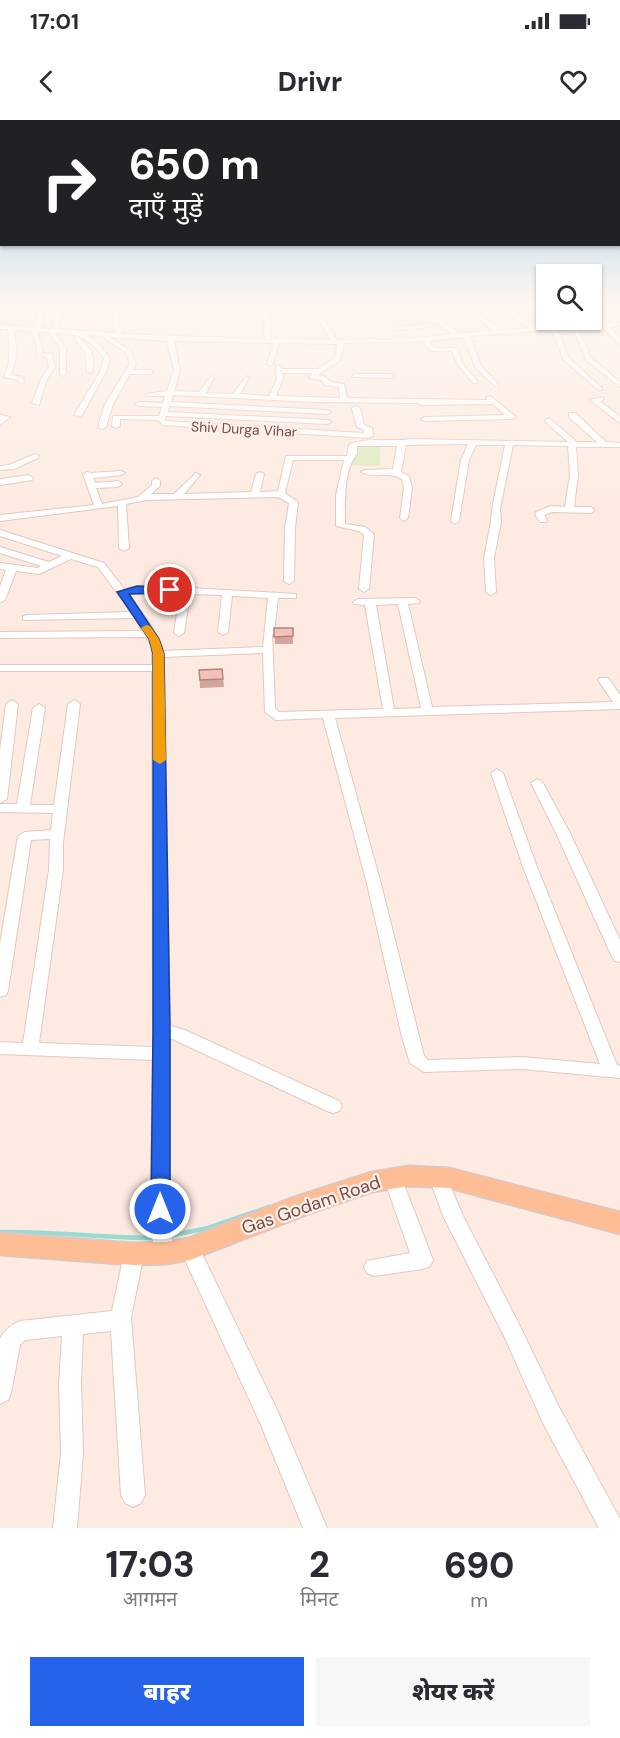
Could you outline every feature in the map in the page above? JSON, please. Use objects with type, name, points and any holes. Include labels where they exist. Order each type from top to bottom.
[{"type":"main road","name":"Gas Godam Road","points":[[0,1244],[134,1254],[303,1205],[372,1182],[409,1176],[449,1178],[620,1223]]},
{"type":"street","points":[[12,370],[7,378],[21,378],[21,382]]},
{"type":"street","points":[[36,404],[44,379],[50,370]]},
{"type":"street","points":[[63,370],[63,374]]},
{"type":"street","points":[[78,415],[104,370]]},
{"type":"street","points":[[162,416],[177,370]]},
{"type":"street","points":[[272,398],[280,378],[279,370]]},
{"type":"street","points":[[293,370],[318,371]]},
{"type":"street","points":[[464,370],[475,382]]},
{"type":"street","points":[[481,370],[496,386]]},
{"type":"street","points":[[578,370],[600,389]]},
{"type":"street","points":[[599,370],[620,385]]},
{"type":"street","points":[[318,371],[311,377],[324,378],[328,385],[342,385],[344,400]]},
{"type":"street","points":[[102,427],[109,404],[128,372],[150,372]]},
{"type":"street","points":[[357,379],[391,382],[391,375]]},
{"type":"street","points":[[202,394],[211,378]]},
{"type":"street","points":[[235,396],[246,378]]},
{"type":"street","points":[[389,391],[390,400]]},
{"type":"street","points":[[149,394],[326,400],[390,400],[449,394]]},
{"type":"street","points":[[420,397],[493,400],[512,417],[425,418],[420,397]]},
{"type":"street","points":[[326,400],[328,434]]},
{"type":"street","points":[[587,405],[599,402],[620,421]]},
{"type":"street","points":[[139,404],[327,412]]},
{"type":"street","points":[[356,408],[361,427],[368,428],[368,436]]},
{"type":"street","points":[[572,415],[603,444]]},
{"type":"street","points":[[116,426],[116,418],[120,417],[162,416],[328,422]]},
{"type":"street","name":"Shiv Durga Vihar","points":[[162,416],[163,423],[166,424],[368,436],[412,441]]},
{"type":"street","points":[[0,417],[6,417],[0,423]]},
{"type":"street","points":[[549,420],[573,443],[574,475],[569,509]]},
{"type":"street","points":[[364,589],[369,534],[362,529],[341,526],[340,495],[354,444],[412,441],[620,445]]},
{"type":"street","points":[[455,521],[465,460],[473,442]]},
{"type":"street","points":[[491,592],[489,558],[496,522],[496,509],[510,442]]},
{"type":"street","points":[[394,472],[398,468],[402,443]]},
{"type":"street","points":[[0,468],[11,467],[35,456]]},
{"type":"street","points":[[280,494],[283,491],[289,458],[349,458]]},
{"type":"street","points":[[365,472],[394,472],[406,478],[408,488],[404,518]]},
{"type":"street","points":[[99,507],[88,475],[121,474]]},
{"type":"street","points":[[255,495],[260,474]]},
{"type":"street","points":[[176,497],[196,475]]},
{"type":"street","points":[[0,482],[29,478]]},
{"type":"street","points":[[141,498],[156,486],[156,481]]},
{"type":"street","points":[[92,486],[118,484]]},
{"type":"street","points":[[0,518],[99,507],[141,498],[280,494],[294,502],[290,528],[289,581]]},
{"type":"street","points":[[122,503],[124,548]]},
{"type":"street","points":[[543,520],[539,514],[546,509],[591,510]]},
{"type":"street","points":[[0,533],[19,532],[71,555],[101,565],[126,591],[150,634],[158,661],[161,1054],[169,1244],[270,1420],[315,1528]]},
{"type":"street","points":[[0,550],[51,566]]},
{"type":"street","points":[[0,600],[4,567],[39,571],[71,555]]},
{"type":"street","points":[[126,591],[185,590],[292,596]]},
{"type":"street","points":[[179,633],[185,590]]},
{"type":"street","points":[[223,632],[227,593]]},
{"type":"street","points":[[273,595],[268,650],[271,713],[276,716],[427,710],[512,710],[620,704]]},
{"type":"street","points":[[402,601],[427,710]]},
{"type":"street","points":[[389,712],[364,602],[415,601]]},
{"type":"street","points":[[27,618],[138,615]]},
{"type":"street","points":[[0,635],[150,634]]},
{"type":"street","points":[[0,668],[158,661],[268,650]]},
{"type":"street","points":[[604,680],[620,704]]},
{"type":"street","points":[[30,1049],[56,870],[57,834],[74,704]]},
{"type":"street","points":[[0,799],[12,705]]},
{"type":"street","points":[[23,808],[39,708]]},
{"type":"street","points":[[328,715],[342,776],[357,820],[380,909],[416,1059],[424,1066],[522,1063],[616,1071],[530,867],[497,773]]},
{"type":"street","points":[[537,783],[563,833],[620,957]]},
{"type":"street","points":[[0,808],[61,809]]},
{"type":"street","points":[[0,991],[25,836],[57,834]]},
{"type":"street","points":[[162,1030],[179,1034],[333,1106]]},
{"type":"street","points":[[0,1048],[161,1054]]},
{"type":"street","points":[[438,1178],[454,1218],[511,1329],[551,1414],[612,1528]]},
{"type":"street","points":[[374,1268],[423,1260],[393,1179]]},
{"type":"street","points":[[134,1254],[121,1317],[134,1495]]},
{"type":"street","points":[[0,1393],[9,1340],[20,1330],[112,1321],[121,1317]]},
{"type":"street","points":[[65,1528],[72,1453],[69,1383],[73,1325]]},
{"type":"green space","points":[[380,444],[380,466],[351,465],[355,445]]},
{"type":"building","points":[[274,628],[293,628],[293,636],[274,637]]},
{"type":"building","points":[[222,669],[223,679],[200,680],[199,670]]},
{"type":"waterway","points":[[169,1236],[208,1228],[269,1207]]},
{"type":"waterway","points":[[0,1232],[154,1238]]},
{"type":"slow traffic","points":[[146,628],[154,639],[158,654],[160,760]]},
{"type":"route","points":[[160,1209],[162,1030],[158,654],[154,639],[122,592],[137,589],[170,590]]}]
